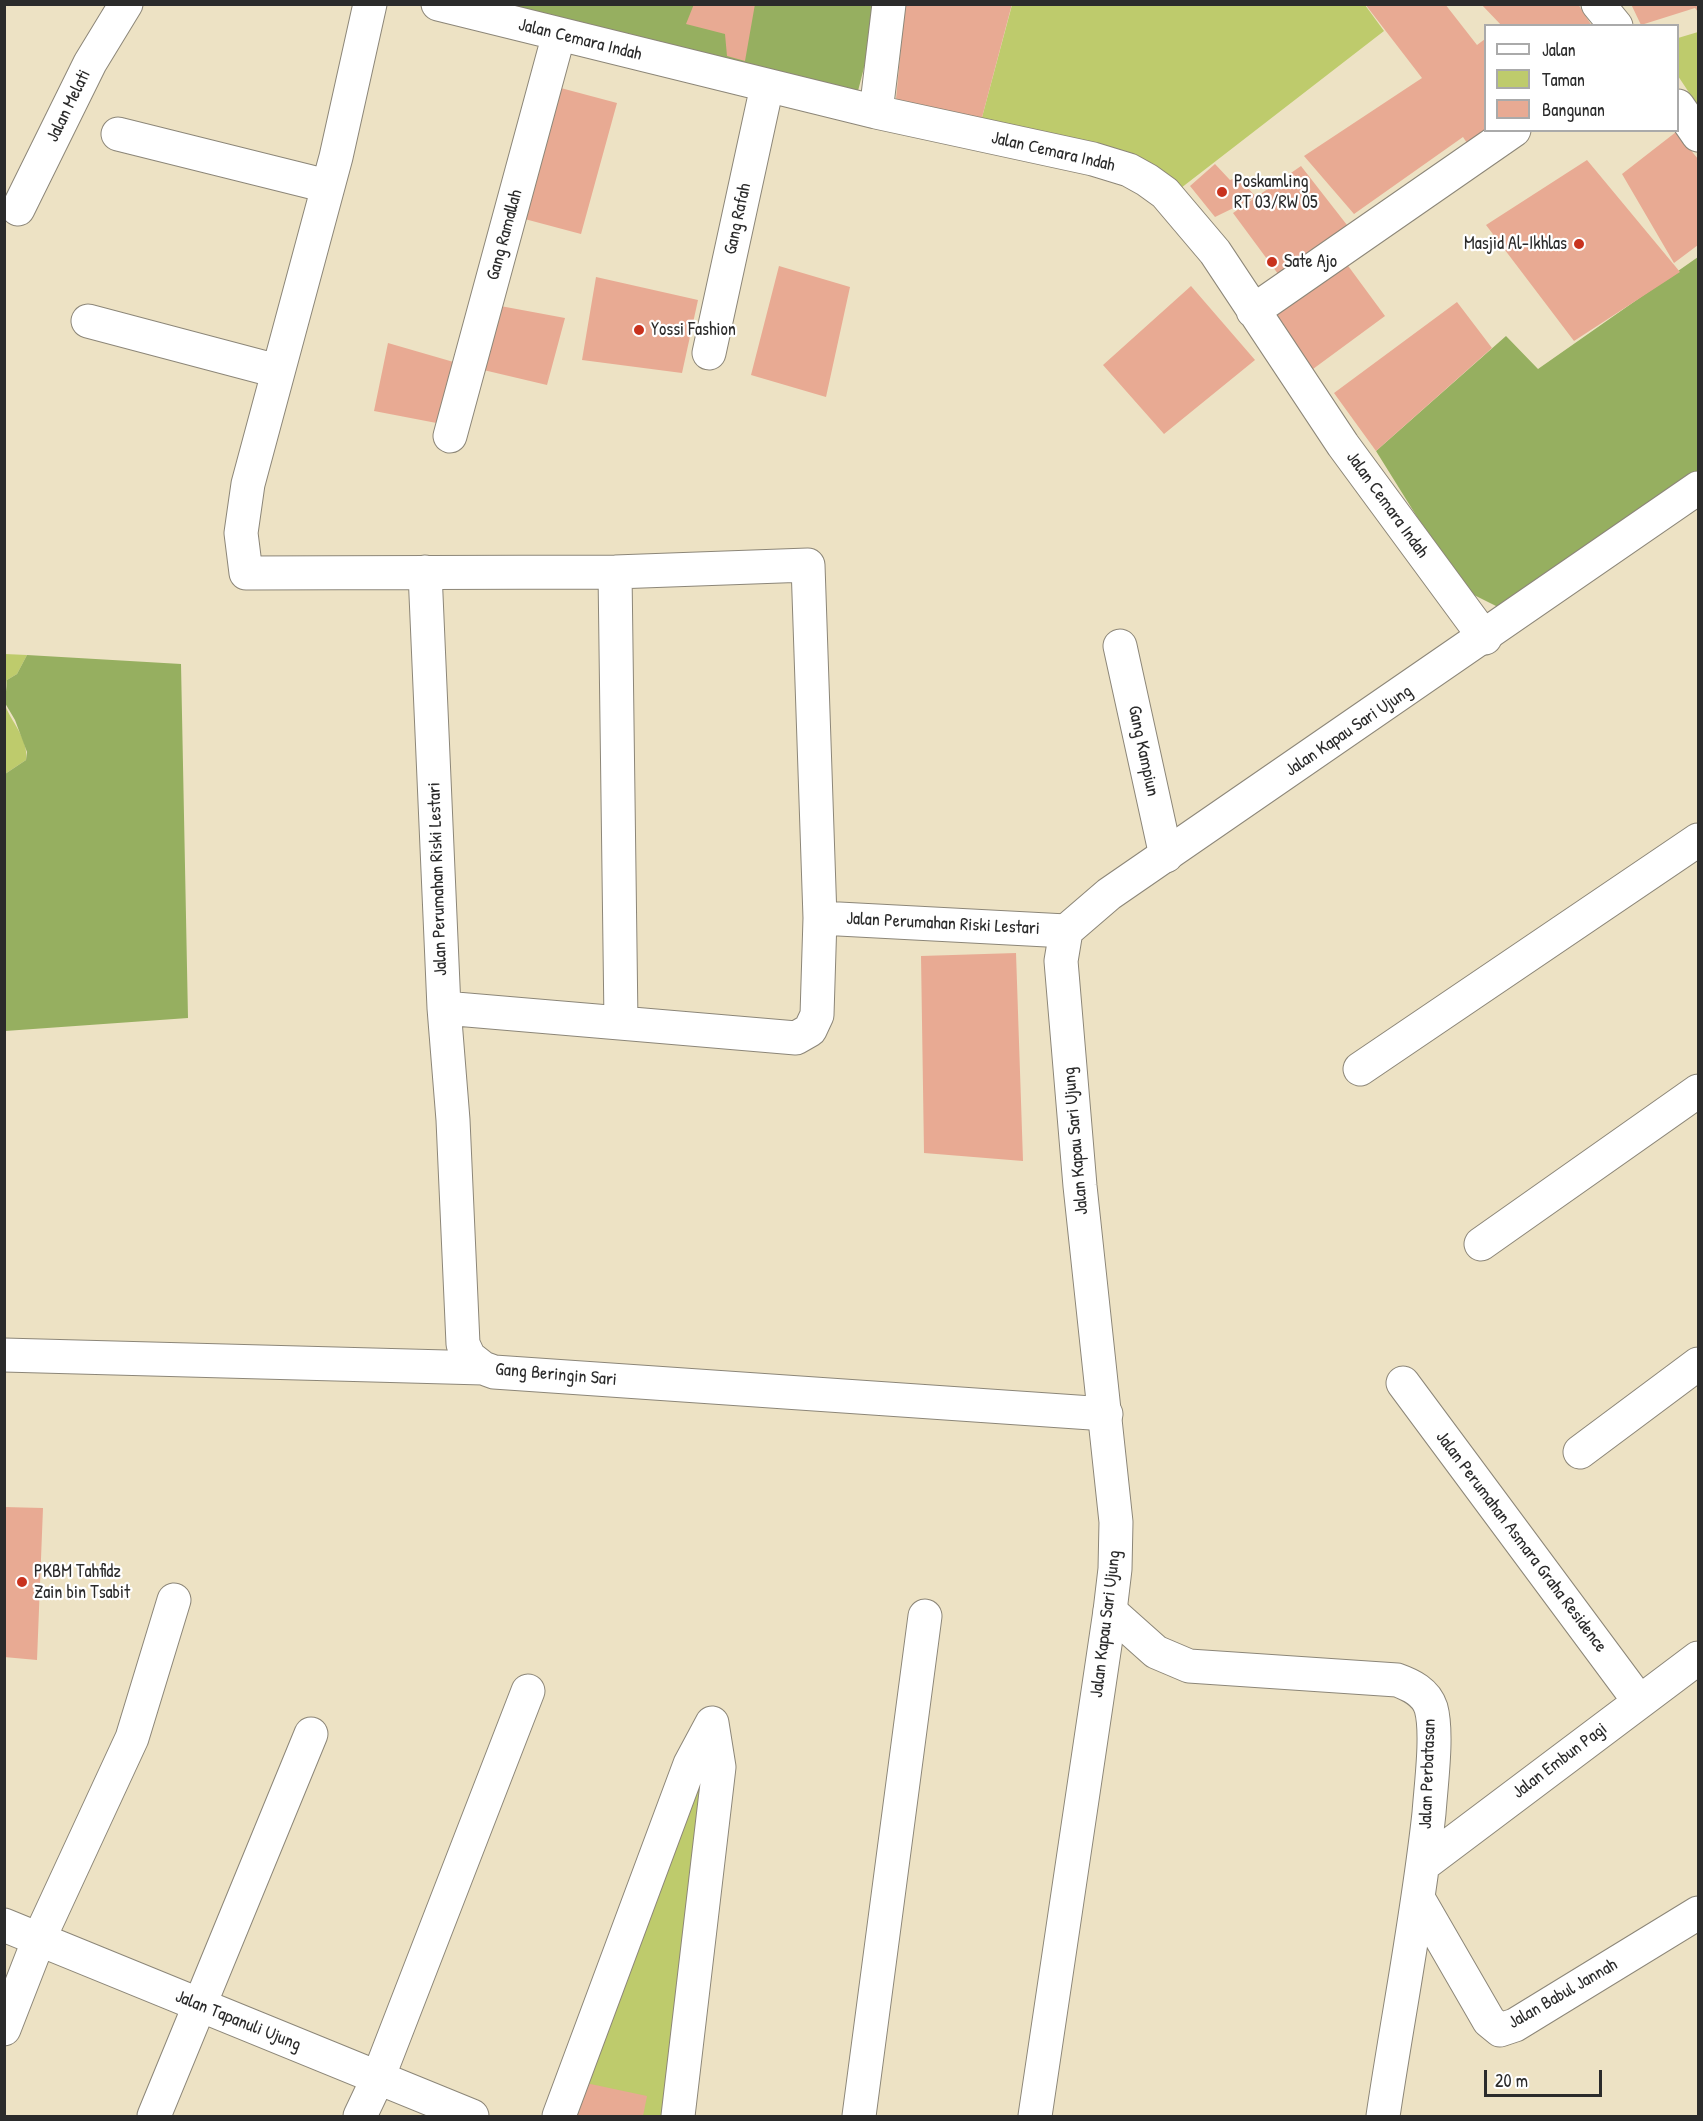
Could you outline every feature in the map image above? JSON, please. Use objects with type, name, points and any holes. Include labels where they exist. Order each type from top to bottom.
[{"type":"street","name":"Jalan Melati","points":[[18,209],[90,63],[126,4]]},
{"type":"street","points":[[88,321],[277,371],[327,186],[370,4]]},
{"type":"street","name":"Jalan Cemara Indah","points":[[438,4],[767,86],[1093,159],[1129,170],[1165,193],[1215,252],[1343,445],[1485,638]]},
{"type":"street","points":[[876,112],[889,4]]},
{"type":"street","points":[[1598,4],[1614,24]]},
{"type":"street","name":"Gang Ramallah","points":[[450,436],[559,34]]},
{"type":"street","name":"Gang Rafah","points":[[709,353],[767,86]]},
{"type":"street","points":[[1679,109],[1698,135]]},
{"type":"street","points":[[1253,311],[1511,132]]},
{"type":"street","points":[[118,135],[327,186]]},
{"type":"street","name":"Jalan Perumahan Riski Lestari","points":[[277,371],[248,484],[242,523],[246,573],[425,572],[615,572],[808,565],[820,918],[817,1015],[810,1030],[804,1035],[788,1039],[621,1022],[444,1008],[425,572]]},
{"type":"street","name":"Jalan Kapau Sari Ujung","points":[[1035,2116],[1115,1569],[1116,1522],[1080,1186],[1064,1008],[1061,961],[1066,931],[1108,894],[1485,638],[1698,489]]},
{"type":"street","points":[[615,572],[621,1022]]},
{"type":"street","name":"Gang Kampiun","points":[[1120,646],[1166,856]]},
{"type":"street","points":[[1360,1069],[1698,840]]},
{"type":"street","name":"Jalan Perumahan Riski Lestari","points":[[820,918],[1066,931]]},
{"type":"street","points":[[444,1008],[453,1120],[463,1344],[469,1358],[483,1368]]},
{"type":"street","points":[[1481,1244],[1698,1091]]},
{"type":"street","name":"Gang Beringin Sari","points":[[4,1355],[483,1368],[506,1373],[1106,1414]]},
{"type":"street","points":[[1580,1452],[1698,1364]]},
{"type":"street","name":"Jalan Perumahan Asmara Graha Residence","points":[[1403,1383],[1639,1701]]},
{"type":"street","points":[[4,2029],[39,1939],[132,1738],[174,1600]]},
{"type":"street","name":"Jalan Perbatasan","points":[[1110,1611],[1156,1652],[1189,1666],[1397,1680],[1417,1689],[1426,1698],[1432,1716],[1432,1782],[1423,1864],[1383,2116]]},
{"type":"street","points":[[859,2116],[925,1616]]},
{"type":"street","name":"Jalan Embun Pagi","points":[[1423,1864],[1698,1658]]},
{"type":"street","points":[[360,2116],[378,2078],[528,1691]]},
{"type":"street","points":[[559,2116],[690,1764],[712,1723],[719,1767],[678,2116]]},
{"type":"street","points":[[154,2116],[311,1734]]},
{"type":"street","name":"Jalan Babul Jannah","points":[[1418,1898],[1489,2021],[1500,2030],[1515,2025],[1698,1913]]},
{"type":"street","name":"Jalan Tapanuli Ujung","points":[[4,1925],[471,2116]]},
{"type":"green space","points":[[467,5],[880,5],[858,91],[774,79]]},
{"type":"green space","points":[[1012,5],[1365,5],[1384,31],[1181,188],[981,121]]},
{"type":"green space","points":[[1698,32],[1698,106],[1679,78],[1679,38]]},
{"type":"green space","points":[[1698,257],[1698,477],[1508,612],[1462,589],[1376,451],[1506,336],[1538,369]]},
{"type":"green space","points":[[5,654],[27,655],[17,674],[7,680],[5,694]]},
{"type":"green space","points":[[27,655],[181,664],[188,1018],[5,1031],[5,774],[26,760],[27,752],[15,720],[5,703],[7,680],[17,674]]},
{"type":"green space","points":[[4,703],[22,738],[26,752],[26,760],[5,774]]},
{"type":"green space","points":[[704,1779],[665,2116],[566,2116],[689,1798]]},
{"type":"building","points":[[694,4],[755,4],[745,61],[727,56],[725,34],[686,24]]},
{"type":"building","points":[[905,4],[1012,4],[981,121],[917,113],[896,99]]},
{"type":"building","points":[[1365,4],[1445,4],[1477,45],[1484,40],[1484,131],[1471,149],[1463,137],[1354,214],[1304,156],[1422,78]]},
{"type":"building","points":[[1481,4],[1578,4],[1591,24],[1500,24]]},
{"type":"building","points":[[1631,4],[1698,4],[1698,12],[1695,8],[1641,24]]},
{"type":"building","points":[[557,87],[617,103],[581,234],[521,218]]},
{"type":"building","points":[[1676,132],[1698,159],[1698,245],[1674,263],[1622,174]]},
{"type":"building","name":"Masjid Al-Ikhlas","points":[[1587,160],[1680,272],[1574,341],[1486,225]]},
{"type":"building","name":"Poskamling RT 03/RW 05","points":[[1215,164],[1230,180],[1238,177],[1256,197],[1215,217],[1190,186]]},
{"type":"building","points":[[1301,166],[1354,234],[1284,282],[1233,213]]},
{"type":"building","points":[[1346,263],[1385,316],[1313,369],[1269,315]]},
{"type":"building","points":[[779,266],[850,287],[826,397],[751,375]]},
{"type":"building","name":"Yossi Fashion","points":[[596,277],[698,300],[682,373],[582,360]]},
{"type":"building","points":[[1191,286],[1255,360],[1164,434],[1103,365]]},
{"type":"building","points":[[1457,302],[1492,348],[1376,451],[1334,393]]},
{"type":"building","points":[[495,305],[565,318],[547,385],[475,368]]},
{"type":"building","points":[[388,343],[457,363],[447,425],[374,411]]},
{"type":"building","points":[[1016,953],[1023,1161],[924,1153],[921,956]]},
{"type":"building","name":"PKBM Tahfidz Zain bin Tsabit","points":[[4,1507],[43,1508],[37,1660],[4,1657]]},
{"type":"building","points":[[581,2082],[647,2096],[643,2116],[574,2116]]},
{"type":"place","name":"Poskamling RT 03/RW 05","points":[[1222,192]]},
{"type":"place","name":"Masjid Al-Ikhlas","points":[[1579,244]]},
{"type":"place","name":"Sate Ajo","points":[[1272,262]]},
{"type":"place","name":"Yossi Fashion","points":[[639,330]]},
{"type":"place","name":"PKBM Tahfidz Zain bin Tsabit","points":[[22,1582]]}]
